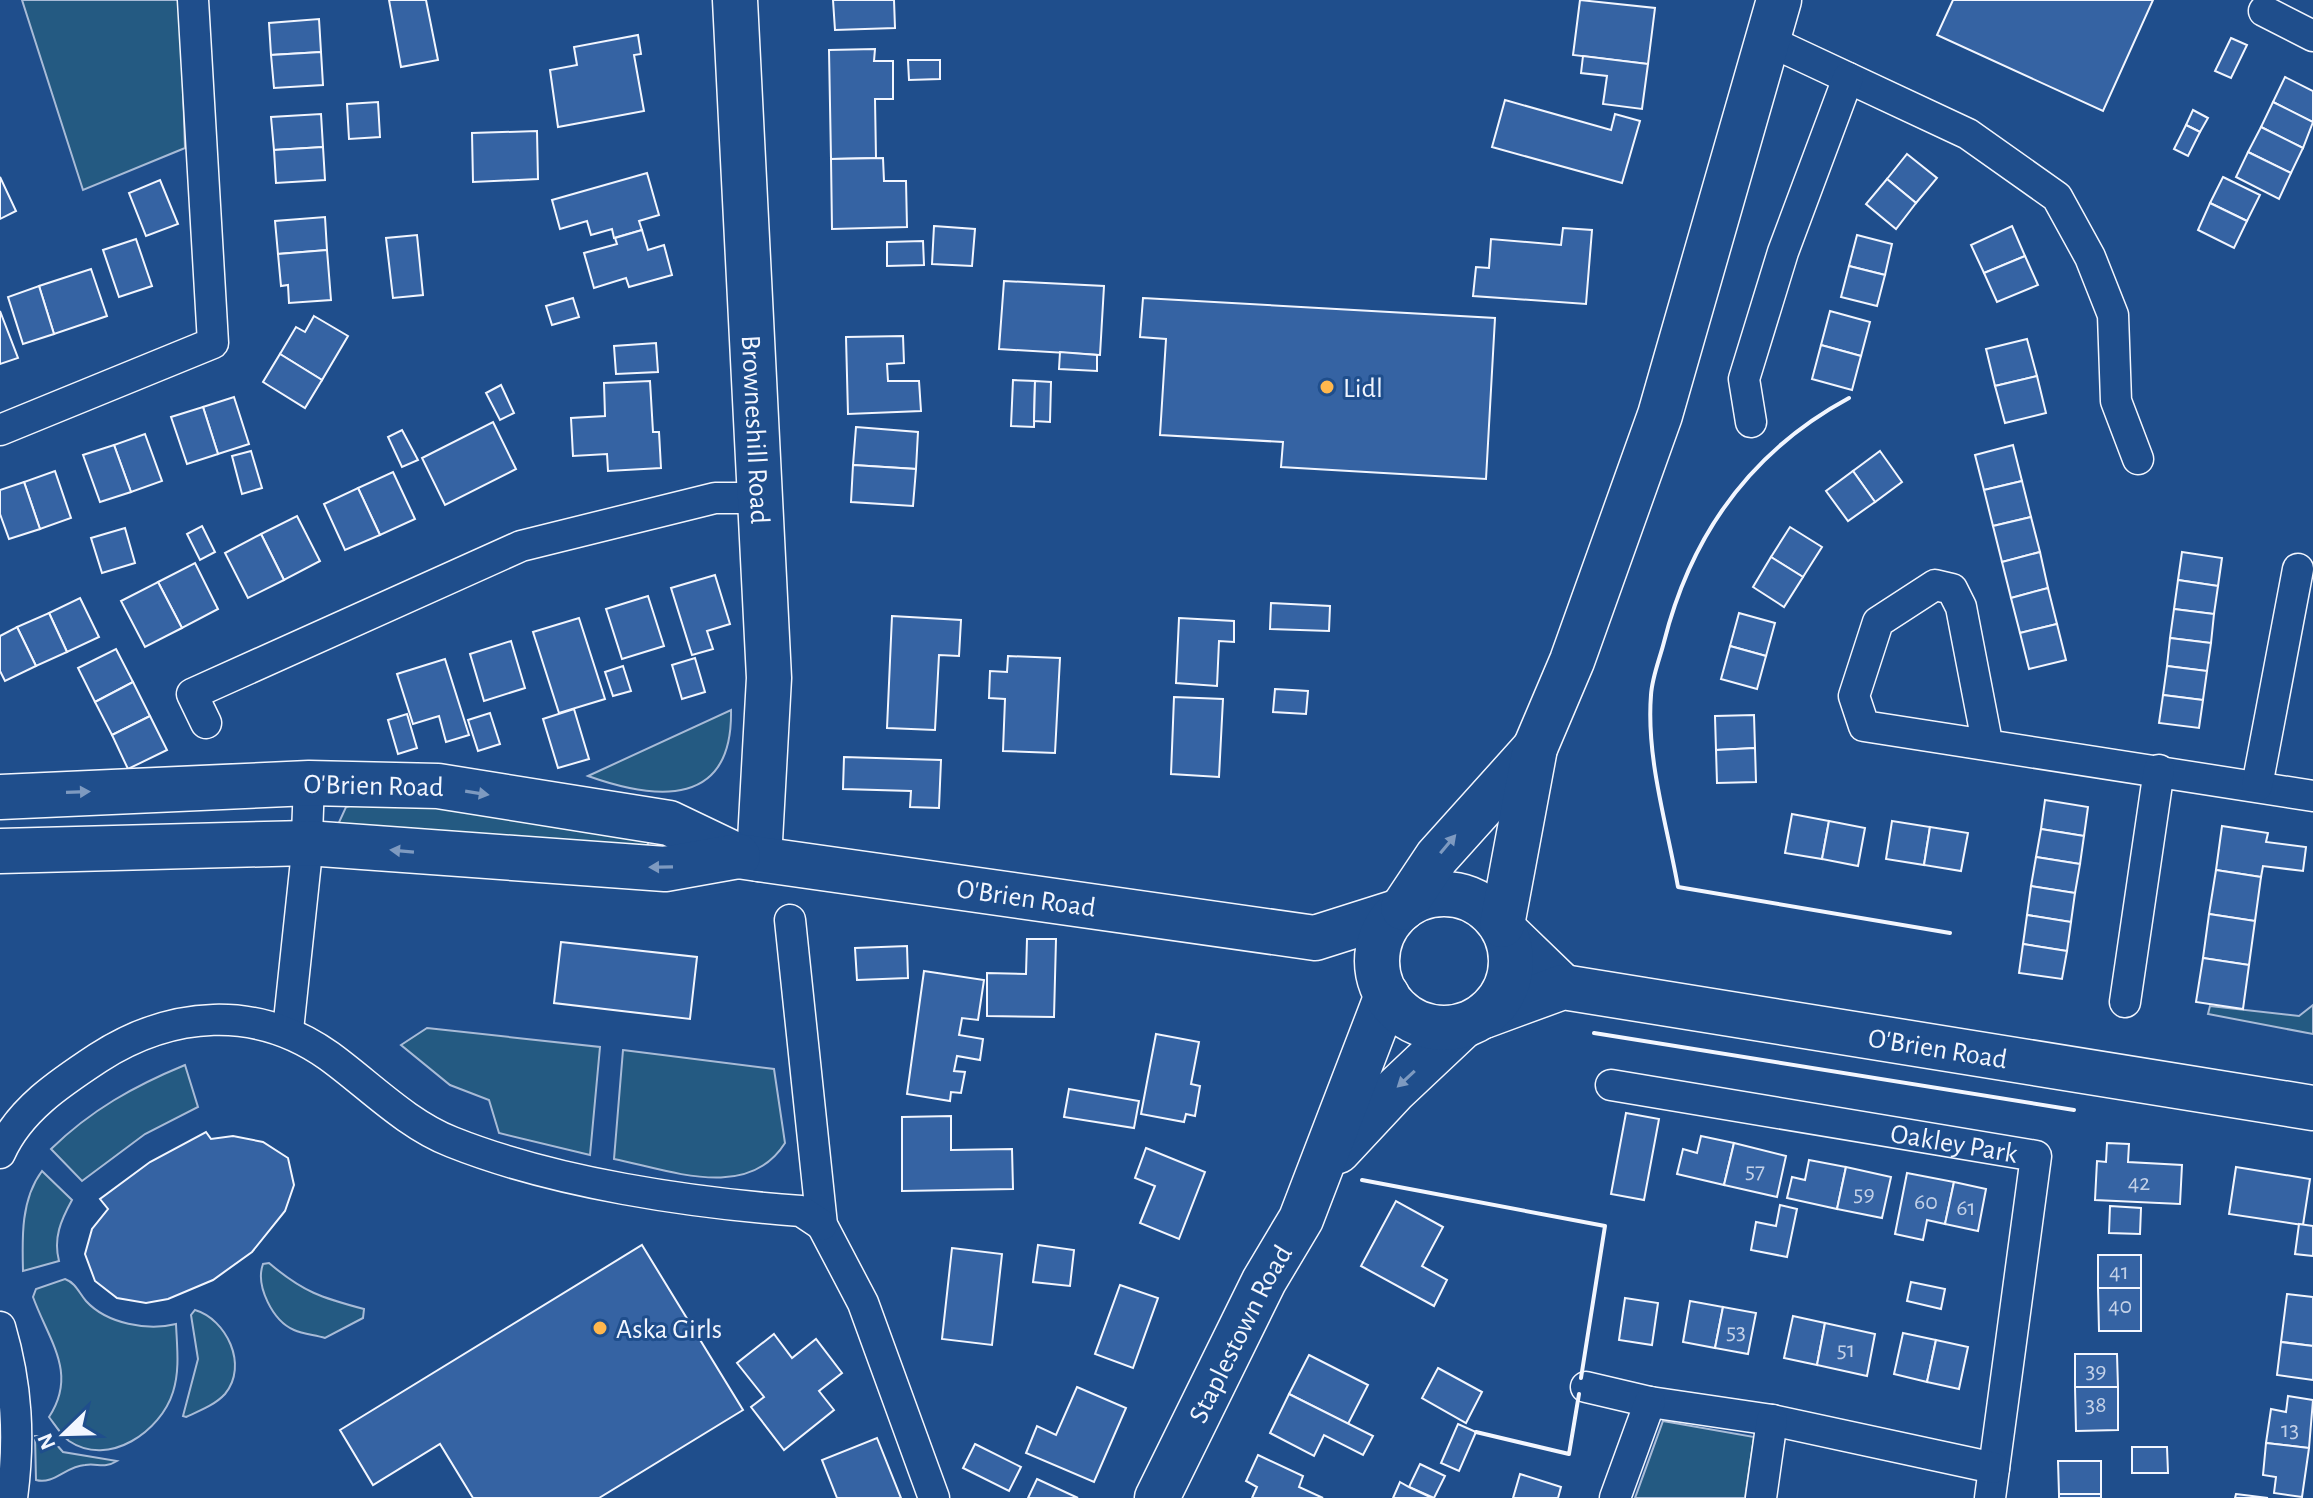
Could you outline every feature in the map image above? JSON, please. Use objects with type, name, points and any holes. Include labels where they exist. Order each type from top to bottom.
[{"type":"main road","name":"Browneshill Road","points":[[735,0],[769,678],[749,858]]},
{"type":"main road","points":[[1535,748],[1437,857],[1385,928],[1378,948],[1377,970],[1385,992],[1398,1011],[1418,1023],[1440,1029],[1474,1021],[1501,999],[1510,978],[1512,955],[1504,929],[1535,748],[1572,661],[1660,415],[1773,20]]},
{"type":"main road","name":"O'Brien Road","points":[[0,797],[309,783],[438,786],[669,823],[749,858]]},
{"type":"main road","name":"O'Brien Road","points":[[0,851],[307,843],[665,869],[749,858],[1315,938],[1400,910]]},
{"type":"main road","points":[[1400,910],[1434,894],[1454,894],[1476,901],[1563,987]]},
{"type":"main road","name":"O'Brien Road","points":[[1315,938],[1385,992]]},
{"type":"main road","name":"O'Brien Road","points":[[1474,1021],[1563,987],[2313,1108]]},
{"type":"main road","name":"Staplestown Road","points":[[1157,1498],[1264,1281],[1301,1219],[1385,992]]},
{"type":"main road","name":"Staplestown Road","points":[[1320,1171],[1394,1091],[1474,1021]]},
{"type":"street","points":[[0,430],[213,343],[193,0]]},
{"type":"street","points":[[2264,11],[2313,36]]},
{"type":"street","points":[[1773,20],[1848,78],[1968,134],[2057,197],[2090,257],[2113,315],[2116,401],[2138,459]]},
{"type":"street","points":[[1751,422],[1744,379],[1783,252],[1848,78]]},
{"type":"street","points":[[206,723],[192,694],[521,546],[715,498],[761,498]]},
{"type":"street","points":[[2257,786],[2298,569]]},
{"type":"street","points":[[1987,742],[1961,607],[1952,589],[1935,585],[1878,622],[1854,696],[1864,726],[1987,742],[2313,796]]},
{"type":"street","points":[[2125,1002],[2159,770]]},
{"type":"street","points":[[288,1030],[307,843],[309,783]]},
{"type":"street","points":[[790,920],[822,1225],[863,1303],[934,1498]]},
{"type":"street","points":[[0,1153],[22,1117],[48,1093],[119,1045],[150,1030],[201,1020],[228,1020],[288,1030],[329,1056],[376,1095],[449,1141],[511,1162],[605,1184],[801,1211],[822,1225]]},
{"type":"street","name":"Oakley Park","points":[[1611,1085],[2036,1156],[1990,1498]]},
{"type":"street","points":[[0,1327],[16,1389],[18,1455],[12,1498]]},
{"type":"street","points":[[1586,1387],[1650,1402],[1772,1420],[1994,1468]]},
{"type":"street","points":[[1615,1498],[1650,1402]]},
{"type":"street","points":[[1761,1498],[1772,1420]]},
{"type":"shaded area","points":[[22,0],[180,0],[185,148],[83,190]]},
{"type":"shaded area","points":[[731,710],[728,742],[719,765],[705,780],[686,789],[665,792],[640,790],[588,776]]},
{"type":"shaded area","points":[[377,799],[650,829],[646,857],[335,831],[346,807]]},
{"type":"shaded area","points":[[2313,1005],[2313,1034],[2208,1014],[2210,1006],[2299,1016]]},
{"type":"shaded area","points":[[427,1028],[600,1047],[590,1155],[499,1133],[489,1100],[450,1085],[401,1045]]},
{"type":"shaded area","points":[[623,1050],[774,1069],[785,1143],[769,1161],[750,1172],[729,1177],[683,1174],[614,1159]]},
{"type":"shaded area","points":[[185,1065],[198,1107],[145,1134],[82,1181],[51,1149],[114,1100]]},
{"type":"shaded area","points":[[42,1171],[72,1200],[59,1229],[59,1261],[23,1271],[26,1206]]},
{"type":"shaded area","points":[[269,1263],[314,1293],[364,1309],[363,1318],[325,1338],[294,1330],[279,1319],[264,1292],[261,1273],[263,1264]]},
{"type":"shaded area","points":[[65,1279],[95,1309],[116,1320],[153,1327],[176,1324],[177,1375],[167,1406],[145,1432],[116,1448],[84,1448],[66,1439],[49,1417],[61,1386],[61,1371],[53,1343],[33,1297],[36,1289]]},
{"type":"shaded area","points":[[195,1310],[206,1315],[224,1333],[231,1344],[235,1370],[232,1382],[221,1398],[186,1417],[183,1416],[198,1359],[191,1315]]},
{"type":"shaded area","points":[[1663,1421],[1754,1437],[1745,1498],[1635,1498]]},
{"type":"shaded area","points":[[35,1436],[49,1436],[63,1452],[117,1461],[105,1465],[78,1466],[49,1480],[36,1480]]},
{"type":"building","points":[[389,0],[426,0],[438,60],[401,67]]},
{"type":"building","points":[[833,0],[894,0],[895,28],[835,30]]},
{"type":"building","points":[[1580,0],[1655,8],[1648,64],[1573,55]]},
{"type":"building","points":[[1953,0],[2153,0],[2103,111],[1937,35]]},
{"type":"building","points":[[319,19],[321,52],[271,55],[269,23]]},
{"type":"building","points":[[638,35],[641,54],[634,55],[644,111],[558,127],[550,70],[577,65],[574,47]]},
{"type":"building","points":[[2231,38],[2247,45],[2231,78],[2215,71]]},
{"type":"building","points":[[875,49],[874,61],[893,61],[893,99],[875,99],[876,158],[831,159],[829,50]]},
{"type":"building","points":[[321,52],[323,85],[274,88],[271,55]]},
{"type":"building","points":[[1583,56],[1648,64],[1642,109],[1603,104],[1607,76],[1581,73]]},
{"type":"building","points":[[908,60],[940,60],[940,79],[909,80]]},
{"type":"building","points":[[2285,77],[2313,91],[2313,122],[2273,102]]},
{"type":"building","points":[[1505,100],[1611,130],[1615,114],[1640,121],[1622,183],[1492,147]]},
{"type":"building","points":[[378,102],[380,137],[349,139],[347,104]]},
{"type":"building","points":[[2273,102],[2313,122],[2303,148],[2261,127]]},
{"type":"building","points":[[2193,110],[2208,118],[2200,132],[2186,125]]},
{"type":"building","points":[[321,114],[323,147],[274,150],[271,117]]},
{"type":"building","points":[[2186,125],[2200,132],[2188,156],[2174,149]]},
{"type":"building","points":[[2261,127],[2303,148],[2291,173],[2248,152]]},
{"type":"building","points":[[537,131],[538,179],[473,182],[472,133]]},
{"type":"building","points":[[323,147],[325,180],[276,183],[274,150]]},
{"type":"building","points":[[2248,152],[2291,173],[2279,199],[2236,177]]},
{"type":"building","points":[[1907,154],[1937,178],[1916,203],[1887,179]]},
{"type":"building","points":[[883,158],[884,181],[906,181],[907,227],[832,229],[831,159]]},
{"type":"building","points":[[647,173],[659,215],[639,221],[642,230],[614,238],[612,229],[591,235],[587,221],[560,229],[552,200]]},
{"type":"building","points":[[0,177],[16,211],[0,219]]},
{"type":"building","points":[[2223,177],[2260,195],[2247,221],[2210,203]]},
{"type":"building","points":[[1887,179],[1916,203],[1896,229],[1866,204]]},
{"type":"building","points":[[160,180],[178,224],[146,236],[129,193]]},
{"type":"building","points":[[2210,203],[2247,221],[2234,248],[2198,230]]},
{"type":"building","points":[[325,217],[327,250],[278,254],[275,221]]},
{"type":"building","points":[[934,226],[975,229],[972,266],[932,264]]},
{"type":"building","points":[[2012,226],[2025,256],[1984,273],[1971,245]]},
{"type":"building","points":[[1563,228],[1592,230],[1586,304],[1473,296],[1476,267],[1489,268],[1491,239],[1561,245]]},
{"type":"building","points":[[642,230],[648,250],[664,245],[672,275],[629,287],[626,278],[594,288],[584,253],[617,244],[615,238]]},
{"type":"building","points":[[417,235],[423,295],[393,298],[386,238]]},
{"type":"building","points":[[1857,235],[1892,244],[1885,275],[1849,266]]},
{"type":"building","points":[[136,239],[152,286],[119,297],[103,250]]},
{"type":"building","points":[[923,241],[924,265],[887,266],[887,242]]},
{"type":"building","points":[[327,250],[331,300],[289,303],[288,285],[281,286],[278,254]]},
{"type":"building","points":[[2025,256],[2038,285],[1997,302],[1984,273]]},
{"type":"building","points":[[1849,266],[1885,275],[1877,306],[1841,297]]},
{"type":"building","points":[[91,269],[107,316],[54,334],[39,286]]},
{"type":"building","points":[[1004,281],[1104,286],[1100,355],[999,349]]},
{"type":"building","points":[[39,286],[54,334],[23,344],[8,297]]},
{"type":"building","points":[[573,298],[579,317],[552,325],[546,306]]},
{"type":"building","name":"Lidl","points":[[1143,298],[1495,318],[1486,479],[1281,467],[1283,442],[1160,435],[1166,339],[1140,337]]},
{"type":"building","points":[[0,311],[18,358],[0,364]]},
{"type":"building","points":[[1830,311],[1870,322],[1861,356],[1821,345]]},
{"type":"building","points":[[314,316],[348,336],[322,380],[280,354],[296,327],[305,332]]},
{"type":"building","points":[[903,336],[904,363],[887,364],[888,381],[919,381],[921,411],[848,414],[846,337]]},
{"type":"building","points":[[2027,339],[2037,376],[1995,386],[1986,349]]},
{"type":"building","points":[[656,343],[658,372],[616,374],[614,346]]},
{"type":"building","points":[[1821,345],[1861,356],[1852,390],[1812,379]]},
{"type":"building","points":[[1060,352],[1097,355],[1097,371],[1059,369]]},
{"type":"building","points":[[280,354],[322,380],[305,408],[263,382]]},
{"type":"building","points":[[2037,376],[2046,413],[2005,423],[1995,386]]},
{"type":"building","points":[[1013,380],[1035,381],[1034,427],[1011,426]]},
{"type":"building","points":[[650,381],[653,432],[659,432],[661,468],[608,471],[607,454],[573,456],[571,418],[605,416],[604,383]]},
{"type":"building","points":[[1035,381],[1051,382],[1050,422],[1034,421]]},
{"type":"building","points":[[501,385],[514,413],[500,420],[486,393]]},
{"type":"building","points":[[234,397],[249,444],[218,454],[203,407]]},
{"type":"building","points":[[203,407],[218,454],[187,464],[171,417]]},
{"type":"building","points":[[493,422],[516,469],[445,505],[422,458]]},
{"type":"building","points":[[856,427],[918,432],[916,469],[853,465]]},
{"type":"building","points":[[402,430],[418,460],[402,467],[388,437]]},
{"type":"building","points":[[145,434],[162,481],[131,492],[114,445]]},
{"type":"building","points":[[114,445],[131,492],[100,502],[83,455]]},
{"type":"building","points":[[2013,445],[2022,481],[1984,490],[1975,455]]},
{"type":"building","points":[[251,451],[262,488],[242,494],[232,456]]},
{"type":"building","points":[[1880,451],[1902,482],[1875,502],[1853,471]]},
{"type":"building","points":[[853,465],[916,469],[913,506],[851,502]]},
{"type":"building","points":[[55,471],[71,518],[40,529],[24,482]]},
{"type":"building","points":[[1853,471],[1875,502],[1848,521],[1826,491]]},
{"type":"building","points":[[393,472],[415,519],[380,535],[358,488]]},
{"type":"building","points":[[2022,481],[2031,517],[1993,526],[1984,490]]},
{"type":"building","points":[[24,482],[40,529],[9,539],[0,514],[0,490]]},
{"type":"building","points":[[358,488],[380,535],[345,550],[324,504]]},
{"type":"building","points":[[297,516],[320,561],[284,580],[261,534]]},
{"type":"building","points":[[2031,517],[2040,552],[2002,562],[1993,526]]},
{"type":"building","points":[[202,526],[215,552],[200,560],[187,534]]},
{"type":"building","points":[[1790,527],[1822,547],[1803,577],[1771,557]]},
{"type":"building","points":[[125,528],[135,563],[102,573],[91,538]]},
{"type":"building","points":[[261,534],[284,580],[248,598],[225,553]]},
{"type":"building","points":[[2040,552],[2048,588],[2011,598],[2002,562]]},
{"type":"building","points":[[2182,552],[2222,558],[2218,586],[2178,580]]},
{"type":"building","points":[[1771,557],[1803,577],[1784,607],[1753,587]]},
{"type":"building","points":[[195,563],[218,609],[182,628],[158,582]]},
{"type":"building","points":[[715,575],[730,624],[707,631],[713,649],[692,655],[671,588]]},
{"type":"building","points":[[2178,580],[2218,586],[2214,614],[2174,609]]},
{"type":"building","points":[[158,582],[182,628],[145,647],[121,601]]},
{"type":"building","points":[[2048,588],[2057,624],[2020,633],[2011,598]]},
{"type":"building","points":[[648,596],[664,646],[622,659],[606,609]]},
{"type":"building","points":[[80,598],[99,637],[67,652],[49,613]]},
{"type":"building","points":[[1271,603],[1330,606],[1329,631],[1270,629]]},
{"type":"building","points":[[2174,609],[2214,614],[2211,643],[2170,638]]},
{"type":"building","points":[[49,613],[67,652],[36,666],[17,627]]},
{"type":"building","points":[[1739,613],[1775,623],[1766,656],[1730,646]]},
{"type":"building","points":[[892,616],[961,620],[959,656],[939,655],[935,730],[887,728]]},
{"type":"building","points":[[579,618],[605,699],[559,713],[533,632]]},
{"type":"building","points":[[1179,618],[1234,621],[1234,642],[1219,641],[1217,686],[1176,683]]},
{"type":"building","points":[[2057,624],[2066,660],[2029,669],[2020,633]]},
{"type":"building","points":[[17,627],[36,666],[5,681],[0,671],[0,636]]},
{"type":"building","points":[[2170,638],[2211,643],[2207,671],[2167,666]]},
{"type":"building","points":[[511,641],[525,688],[484,701],[470,654]]},
{"type":"building","points":[[1730,646],[1766,656],[1757,689],[1721,679]]},
{"type":"building","points":[[116,649],[133,682],[95,702],[78,668]]},
{"type":"building","points":[[1008,656],[1060,658],[1055,753],[1003,751],[1005,699],[989,698],[990,671],[1007,672]]},
{"type":"building","points":[[695,658],[705,692],[682,699],[672,665]]},
{"type":"building","points":[[445,659],[469,735],[446,742],[439,716],[413,724],[397,674]]},
{"type":"building","points":[[623,666],[631,691],[613,696],[605,672]]},
{"type":"building","points":[[2167,666],[2207,671],[2203,700],[2163,695]]},
{"type":"building","points":[[133,682],[150,716],[112,735],[95,702]]},
{"type":"building","points":[[1275,689],[1308,691],[1306,714],[1273,712]]},
{"type":"building","points":[[2163,695],[2203,700],[2199,728],[2159,723]]},
{"type":"building","points":[[1174,697],[1223,699],[1219,777],[1171,774]]},
{"type":"building","points":[[574,709],[589,759],[558,768],[543,719]]},
{"type":"building","points":[[490,713],[500,744],[478,751],[468,720]]},
{"type":"building","points":[[407,714],[417,748],[398,754],[388,720]]},
{"type":"building","points":[[1754,715],[1755,748],[1716,750],[1715,716]]},
{"type":"building","points":[[150,716],[167,750],[128,769],[112,735]]},
{"type":"building","points":[[1755,748],[1756,782],[1717,783],[1716,750]]},
{"type":"building","points":[[844,757],[941,760],[939,808],[910,807],[911,791],[843,789]]},
{"type":"building","points":[[2045,800],[2088,807],[2084,836],[2041,829]]},
{"type":"building","points":[[1792,814],[1829,821],[1822,859],[1785,853]]},
{"type":"building","points":[[1829,821],[1865,828],[1858,866],[1822,859]]},
{"type":"building","points":[[1892,821],[1930,827],[1924,865],[1886,859]]},
{"type":"building","points":[[2222,826],[2268,833],[2266,842],[2306,847],[2303,871],[2263,866],[2261,877],[2216,870]]},
{"type":"building","points":[[1930,827],[1968,833],[1961,871],[1924,865]]},
{"type":"building","points":[[2041,829],[2084,836],[2080,864],[2036,857]]},
{"type":"building","points":[[2036,857],[2080,864],[2075,893],[2031,886]]},
{"type":"building","points":[[2216,870],[2261,877],[2255,921],[2209,914]]},
{"type":"building","points":[[2031,886],[2075,893],[2071,922],[2027,915]]},
{"type":"building","points":[[2209,914],[2255,921],[2249,965],[2203,958]]},
{"type":"building","points":[[2027,915],[2071,922],[2067,951],[2023,944]]},
{"type":"building","points":[[1027,939],[1056,939],[1054,1017],[987,1016],[987,973],[1026,974]]},
{"type":"building","points":[[561,942],[697,957],[690,1019],[554,1003]]},
{"type":"building","points":[[2023,944],[2067,951],[2062,979],[2019,973]]},
{"type":"building","points":[[907,946],[908,978],[857,980],[855,948]]},
{"type":"building","points":[[2203,958],[2249,965],[2243,1009],[2196,1002]]},
{"type":"building","points":[[924,971],[984,980],[978,1020],[962,1018],[959,1035],[983,1039],[980,1060],[957,1056],[954,1071],[965,1072],[961,1093],[951,1092],[950,1101],[907,1094]]},
{"type":"building","points":[[1156,1034],[1199,1042],[1191,1084],[1200,1086],[1195,1116],[1186,1114],[1184,1122],[1141,1114]]},
{"type":"building","points":[[1069,1089],[1139,1101],[1134,1128],[1064,1117]]},
{"type":"building","points":[[1626,1113],[1659,1119],[1644,1200],[1611,1194]]},
{"type":"building","points":[[951,1116],[951,1150],[1012,1149],[1013,1189],[902,1191],[902,1117]]},
{"type":"building","points":[[206,1132],[211,1139],[233,1136],[263,1142],[288,1158],[294,1185],[285,1211],[252,1252],[213,1280],[168,1299],[146,1303],[117,1298],[95,1281],[85,1254],[92,1229],[108,1209],[100,1199],[150,1162]]},
{"type":"building","points":[[1701,1136],[1734,1143],[1724,1185],[1677,1174],[1683,1149],[1697,1153]]},
{"type":"building","points":[[1734,1143],[1786,1156],[1777,1197],[1724,1185]]},
{"type":"building","points":[[2107,1143],[2129,1144],[2128,1162],[2182,1165],[2180,1204],[2095,1200],[2097,1161],[2106,1162]]},
{"type":"building","points":[[1146,1148],[1205,1172],[1179,1239],[1140,1223],[1155,1186],[1135,1178]]},
{"type":"building","points":[[1809,1160],[1846,1167],[1837,1209],[1787,1198],[1792,1177],[1805,1180]]},
{"type":"building","points":[[1846,1167],[1891,1177],[1882,1218],[1837,1209]]},
{"type":"building","points":[[2236,1167],[2310,1179],[2303,1225],[2229,1214]]},
{"type":"building","points":[[1907,1173],[1954,1182],[1945,1224],[1927,1220],[1923,1240],[1895,1234]]},
{"type":"building","points":[[1954,1182],[1986,1189],[1978,1231],[1945,1224]]},
{"type":"building","points":[[1396,1201],[1443,1227],[1422,1266],[1447,1280],[1434,1306],[1361,1266]]},
{"type":"building","points":[[1780,1205],[1797,1209],[1787,1257],[1751,1250],[1756,1222],[1776,1226]]},
{"type":"building","points":[[2110,1206],[2141,1208],[2140,1234],[2109,1233]]},
{"type":"building","points":[[2299,1224],[2313,1226],[2313,1256],[2295,1254]]},
{"type":"building","name":"Aska Girls","points":[[642,1245],[743,1410],[599,1498],[473,1498],[440,1444],[373,1485],[340,1430]]},
{"type":"building","points":[[1038,1245],[1074,1250],[1070,1286],[1033,1282]]},
{"type":"building","points":[[952,1248],[1002,1254],[992,1345],[942,1339]]},
{"type":"building","points":[[2098,1255],[2141,1255],[2141,1288],[2098,1288]]},
{"type":"building","points":[[1911,1282],[1945,1289],[1941,1309],[1907,1301]]},
{"type":"building","points":[[1120,1285],[1158,1298],[1133,1368],[1095,1354]]},
{"type":"building","points":[[2098,1288],[2141,1288],[2141,1331],[2099,1331]]},
{"type":"building","points":[[2287,1294],[2313,1297],[2313,1346],[2281,1342]]},
{"type":"building","points":[[1625,1298],[1658,1303],[1652,1345],[1619,1340]]},
{"type":"building","points":[[1690,1301],[1723,1307],[1715,1348],[1683,1342]]},
{"type":"building","points":[[1723,1307],[1756,1313],[1748,1354],[1715,1348]]},
{"type":"building","points":[[1793,1316],[1825,1323],[1817,1365],[1784,1358]]},
{"type":"building","points":[[1825,1323],[1875,1334],[1867,1376],[1817,1365]]},
{"type":"building","points":[[1903,1333],[1936,1340],[1927,1382],[1894,1374]]},
{"type":"building","points":[[774,1334],[792,1358],[816,1339],[842,1373],[819,1391],[834,1410],[784,1450],[751,1407],[764,1397],[737,1363]]},
{"type":"building","points":[[1936,1340],[1968,1347],[1959,1389],[1927,1382]]},
{"type":"building","points":[[2281,1342],[2313,1346],[2313,1380],[2277,1375]]},
{"type":"building","points":[[2075,1354],[2117,1354],[2118,1387],[2075,1387]]},
{"type":"building","points":[[1309,1355],[1368,1385],[1348,1424],[1289,1394]]},
{"type":"building","points":[[1438,1368],[1482,1392],[1466,1423],[1422,1398]]},
{"type":"building","points":[[1077,1387],[1126,1408],[1094,1482],[1026,1453],[1037,1426],[1056,1435]]},
{"type":"building","points":[[2075,1387],[2118,1387],[2118,1430],[2076,1431]]},
{"type":"building","points":[[1289,1394],[1373,1436],[1363,1455],[1324,1435],[1314,1456],[1270,1433]]},
{"type":"building","points":[[2288,1396],[2313,1400],[2309,1448],[2266,1443],[2271,1409],[2286,1412]]},
{"type":"building","points":[[1458,1424],[1476,1432],[1459,1471],[1441,1463]]},
{"type":"building","points":[[877,1438],[901,1498],[837,1498],[822,1460]]},
{"type":"building","points":[[2266,1443],[2309,1448],[2302,1497],[2274,1493],[2276,1477],[2263,1475]]},
{"type":"building","points":[[975,1444],[1021,1467],[1009,1491],[963,1468]]},
{"type":"building","points":[[2132,1447],[2167,1447],[2168,1473],[2132,1473]]},
{"type":"building","points":[[1258,1455],[1303,1476],[1299,1487],[1323,1498],[1252,1498],[1257,1487],[1246,1481]]},
{"type":"building","points":[[2058,1461],[2101,1461],[2101,1494],[2059,1494]]},
{"type":"building","points":[[1420,1464],[1445,1476],[1434,1498],[1409,1487]]},
{"type":"building","points":[[1520,1474],[1561,1487],[1558,1498],[1513,1498]]},
{"type":"building","points":[[1037,1479],[1078,1498],[1028,1498]]},
{"type":"building","points":[[1400,1482],[1409,1487],[1432,1498],[1393,1498]]},
{"type":"building","points":[[2059,1494],[2101,1494],[2101,1498],[2059,1498]]},
{"type":"building","points":[[2236,1494],[2268,1498],[2235,1498]]},
{"type":"wall","points":[[1849,398],[1814,419],[1755,470],[1730,500],[1691,566],[1676,603],[1652,688],[1650,719],[1658,791],[1678,887],[1950,933]]},
{"type":"wall","points":[[1594,1033],[2074,1110]]},
{"type":"wall","points":[[1362,1180],[1605,1226],[1581,1378]]},
{"type":"wall","points":[[1476,1432],[1569,1454],[1579,1394]]},
{"type":"place","name":"Lidl","points":[[1327,387]]},
{"type":"place","name":"Aska Girls","points":[[600,1328]]}]
